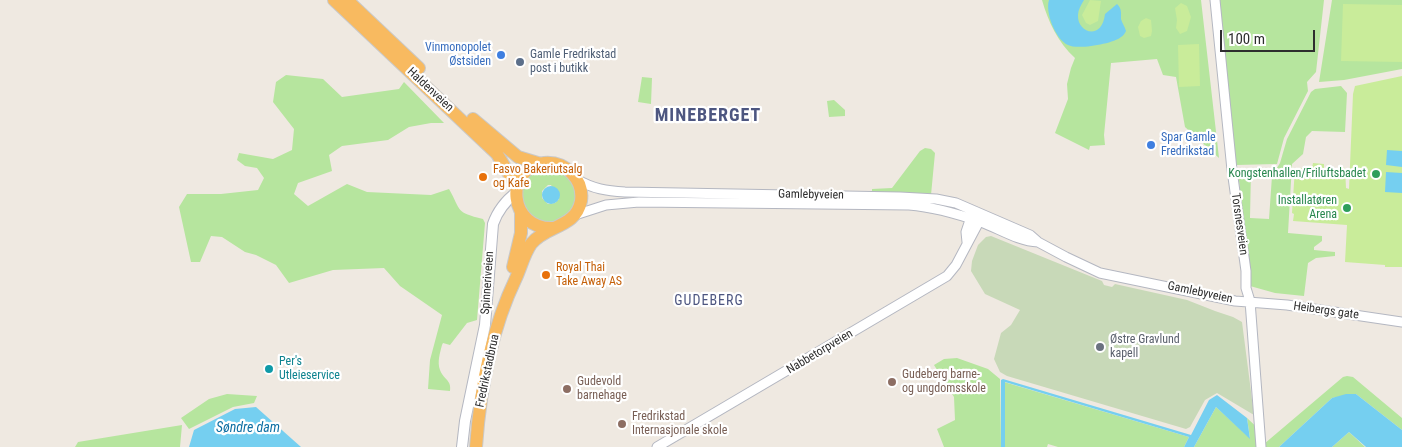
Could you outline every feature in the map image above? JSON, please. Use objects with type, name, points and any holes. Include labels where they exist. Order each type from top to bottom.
[{"type":"highway","name":"Haldenveien","points":[[334,0],[497,154],[517,190]]},
{"type":"highway","name":"Haldenveien","points":[[347,0],[504,146],[518,157],[541,164]]},
{"type":"highway","points":[[541,164],[559,165],[567,169],[580,186],[581,199],[575,215],[565,224],[553,228],[532,242],[509,293],[521,233],[517,190],[526,172],[541,164]]},
{"type":"highway","points":[[520,211],[535,225],[553,228]]},
{"type":"highway","name":"Fredrikstadbrua","points":[[476,447],[484,383],[497,330],[509,293]]},
{"type":"main road","name":"Spinneriveien","points":[[462,447],[465,421],[486,325],[491,231],[495,216],[502,209],[508,198],[517,190]]},
{"type":"main road","points":[[502,209],[520,211]]},
{"type":"street","name":"Torsnesveien","points":[[1215,0],[1232,170],[1246,271],[1246,288],[1250,301],[1261,447]]},
{"type":"street","name":"Gamlebyveien","points":[[576,179],[588,186],[601,190],[625,192],[936,200],[956,203],[974,210],[978,218]]},
{"type":"street","name":"Gamlebyveien","points":[[575,215],[606,205],[639,202],[909,205],[978,218],[1026,242],[1038,242],[1100,273],[1236,301],[1250,301]]},
{"type":"street","name":"Nabbetorpveien","points":[[658,447],[933,286],[952,272],[967,242],[973,235],[978,218]]},
{"type":"street","name":"Heibergs gate","points":[[1250,301],[1402,322]]},
{"type":"green space","points":[[1042,0],[1201,0],[1219,158],[1185,127],[1176,77],[1163,75],[1157,59],[1111,63],[1104,135],[1105,145],[1090,146],[1089,150],[1055,133],[1068,99],[1067,84],[1075,58],[1054,31]]},
{"type":"green space","points":[[1090,0],[1101,1],[1098,21],[1090,25],[1086,23],[1082,15]]},
{"type":"green space","points":[[1219,0],[1324,0],[1316,72],[1307,82],[1308,91],[1284,138],[1277,164],[1236,165]]},
{"type":"green space","points":[[1332,0],[1402,0],[1402,69],[1344,80],[1319,82]]},
{"type":"green space","points":[[1181,3],[1187,6],[1191,17],[1187,31],[1180,34],[1176,28],[1175,8]]},
{"type":"green space","points":[[1343,4],[1402,5],[1402,62],[1341,61]]},
{"type":"green space","points":[[1146,18],[1151,20],[1152,31],[1151,36],[1144,38],[1140,36],[1138,27],[1141,21]]},
{"type":"green space","points":[[1199,44],[1200,86],[1179,87],[1178,45]]},
{"type":"green space","points":[[286,75],[323,79],[342,97],[399,89],[404,82],[444,123],[409,127],[388,140],[342,146],[329,155],[332,171],[298,183],[294,194],[308,206],[347,184],[367,192],[431,195],[449,189],[460,210],[468,215],[483,219],[485,223],[477,320],[467,323],[450,345],[443,343],[440,354],[439,367],[441,373],[450,384],[450,391],[428,389],[430,360],[442,315],[400,286],[384,268],[333,270],[289,283],[276,265],[245,252],[222,237],[211,236],[200,262],[191,262],[179,207],[187,194],[221,194],[258,190],[264,178],[257,168],[245,166],[237,160],[239,153],[273,159],[292,150],[294,129],[273,102],[276,82]]},
{"type":"green space","name":"Kongstenhallen/Friluftsbadet","points":[[1402,76],[1402,267],[1345,262],[1347,225],[1293,221],[1295,168],[1312,168],[1313,163],[1324,164],[1324,169],[1339,170],[1340,167],[1345,168],[1346,188],[1349,189],[1353,94],[1355,86]]},
{"type":"green space","points":[[642,77],[652,78],[651,104],[638,102]]},
{"type":"green space","points":[[1341,86],[1347,93],[1345,132],[1312,131],[1306,137],[1303,154],[1292,164],[1288,233],[1322,236],[1322,241],[1314,247],[1314,250],[1335,252],[1335,256],[1316,258],[1308,263],[1304,296],[1275,293],[1250,286],[1238,171],[1251,170],[1250,218],[1269,219],[1272,176],[1280,163],[1287,139],[1311,92],[1315,89]]},
{"type":"green space","points":[[834,100],[845,110],[845,116],[829,117],[827,101]]},
{"type":"green space","points":[[925,148],[931,149],[935,153],[931,195],[872,193],[872,189],[892,188],[920,151]]},
{"type":"green space","points":[[553,167],[570,175],[578,201],[561,221],[546,223],[535,218],[529,212],[525,206],[522,191],[527,177],[536,171]],"holes":[[[548,185],[551,185],[559,199],[555,203],[548,204],[542,198],[542,191]]]},
{"type":"green space","points":[[991,236],[1102,281],[1104,285],[1112,287],[1115,284],[1187,300],[1242,322],[1254,415],[1217,393],[1205,400],[1190,427],[1186,429],[1007,376],[1000,372],[994,359],[1001,333],[1011,325],[1020,310],[985,294],[971,271],[972,261],[978,245],[986,237]]},
{"type":"green space","points":[[957,358],[988,369],[1000,379],[1001,447],[944,447],[937,429],[955,420],[954,397],[934,365],[944,359]]},
{"type":"green space","points":[[1343,377],[1353,377],[1402,418],[1402,430],[1356,394],[1332,398],[1279,447],[1194,447],[1216,407],[1250,438],[1247,418],[1263,433],[1264,444]]},
{"type":"green space","points":[[1004,382],[1189,437],[1184,447],[1058,447],[1048,444],[1047,447],[1005,447]]},
{"type":"green space","points":[[227,394],[257,396],[254,403],[233,407],[189,429],[181,418],[209,399]]},
{"type":"green space","points":[[182,425],[180,447],[75,447],[78,442]]},
{"type":"green space","points":[[1349,432],[1365,447],[1332,447]]},
{"type":"water","points":[[1049,0],[1084,0],[1078,15],[1079,21],[1085,30],[1090,31],[1095,31],[1099,28],[1103,23],[1105,14],[1117,4],[1126,31],[1117,40],[1103,44],[1087,47],[1068,45],[1059,37],[1052,25],[1048,11]]},
{"type":"water","points":[[1387,150],[1402,151],[1402,167],[1386,165]]},
{"type":"water","points":[[1386,172],[1402,173],[1402,193],[1385,192]]},
{"type":"water","points":[[547,186],[555,186],[560,191],[558,202],[547,204],[542,199],[542,191]]},
{"type":"water","points":[[1003,379],[1191,435],[1209,400],[1217,395],[1247,418],[1250,439],[1216,407],[1194,447],[1184,447],[1189,437],[1005,382],[1005,447],[1001,447],[1001,380]]},
{"type":"water","points":[[1346,394],[1356,394],[1402,430],[1402,447],[1366,447],[1349,432],[1332,447],[1279,447],[1332,398]]},
{"type":"water","name":"Søndre dam","points":[[256,407],[301,447],[189,447],[194,430],[235,409]]},
{"type":"place","name":"Vinmonopolet Østsiden","points":[[501,55]]},
{"type":"place","name":"Gamle Fredrikstad post i butikk","points":[[520,62]]},
{"type":"place","name":"Spar Gamle Fredrikstad","points":[[1151,145]]},
{"type":"place","name":"Kongstenhallen/Friluftsbadet","points":[[1376,174]]},
{"type":"place","name":"Fasvo Bakeriutsalg og Kafe","points":[[483,177]]},
{"type":"place","name":"Installatøren Arena","points":[[1347,208]]},
{"type":"place","name":"Royal Thai Take Away AS","points":[[546,275]]},
{"type":"place","name":"Østre Gravlund kapell","points":[[1100,347]]},
{"type":"place","name":"Per's Utleieservice","points":[[269,369]]},
{"type":"place","name":"Gudeberg barne- og ungdomsskole","points":[[892,382]]},
{"type":"place","name":"Gudevold barnehage","points":[[567,389]]},
{"type":"place","name":"Fredrikstad Internasjonale skole","points":[[622,424]]},
{"type":"district","name":"MINEBERGET","points":[[708,116]]},
{"type":"district","name":"GUDEBERG","points":[[709,301]]}]
